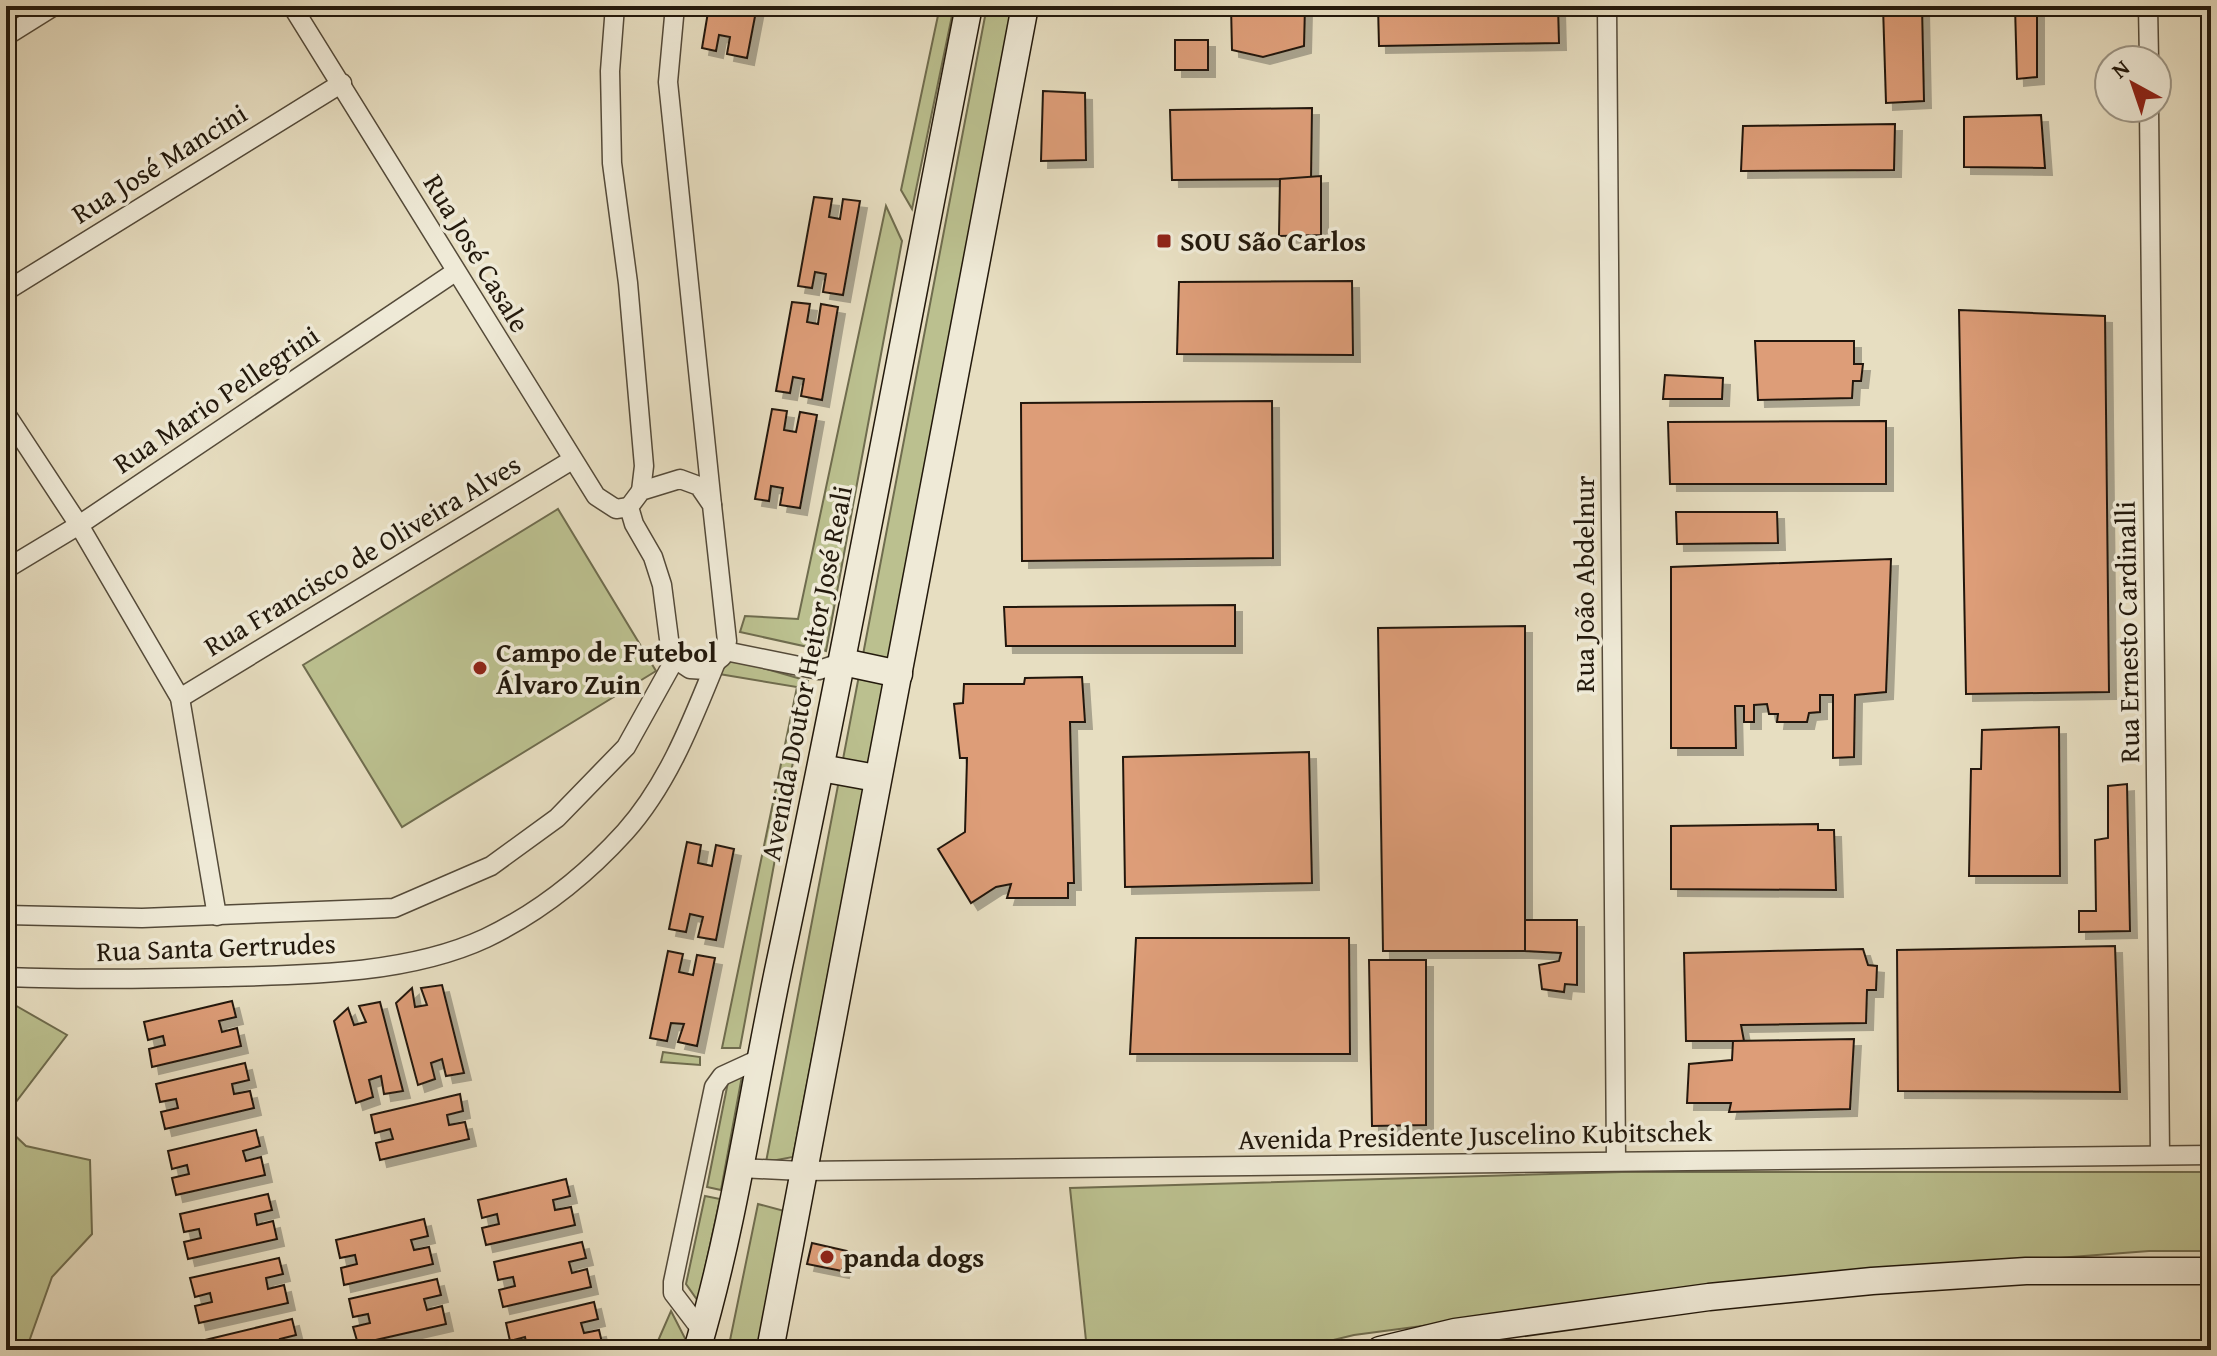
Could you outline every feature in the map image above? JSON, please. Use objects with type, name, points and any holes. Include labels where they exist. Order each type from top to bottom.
[{"type":"main road","name":"Avenida Doutor Heitor José Reali","points":[[699,1340],[740,1168],[759,1059],[843,662],[969,6]]},
{"type":"main road","points":[[770,1350],[876,778],[899,674],[1025,6]]},
{"type":"main road","points":[[843,662],[899,674]]},
{"type":"main road","points":[[821,768],[876,778]]},
{"type":"main road","points":[[1380,1350],[1455,1332],[1709,1297],[1858,1282],[2026,1271],[2211,1271]]},
{"type":"street","points":[[6,36],[54,6]]},
{"type":"street","name":"Rua José Casale","points":[[292,6],[572,460],[603,503],[616,509],[629,507]]},
{"type":"street","points":[[615,6],[610,71],[612,163],[628,283],[644,466],[641,491],[629,507],[634,524],[658,571],[670,647],[675,659],[690,669],[706,670],[721,656]]},
{"type":"street","points":[[675,6],[668,82],[712,505],[721,656]]},
{"type":"street","name":"Rua João Abdelnur","points":[[1607,6],[1616,1161]]},
{"type":"street","points":[[2148,6],[2149,44]]},
{"type":"street","name":"Rua José Mancini","points":[[6,291],[342,83]]},
{"type":"street","name":"Rua Ernesto Cardinalli","points":[[2149,124],[2160,1155]]},
{"type":"street","name":"Rua Mario Pellegrini","points":[[6,569],[79,525],[455,272]]},
{"type":"street","points":[[6,414],[79,525],[180,698],[217,916]]},
{"type":"street","name":"Rua Francisco de Oliveira Alves","points":[[180,698],[572,460]]},
{"type":"street","points":[[641,491],[680,479],[699,486],[712,505]]},
{"type":"street","points":[[721,656],[819,670],[843,662]]},
{"type":"street","name":"Rua Santa Gertrudes","points":[[6,977],[129,981],[316,975],[433,956],[484,939],[532,913],[562,891],[625,831],[657,788],[688,732],[721,656]]},
{"type":"street","name":"Rua Santa Gertrudes","points":[[6,915],[217,916],[394,908],[491,866],[557,818],[626,747],[675,659]]},
{"type":"street","points":[[699,1340],[673,1293],[673,1282],[714,1087],[722,1076],[759,1059]]},
{"type":"street","name":"Avenida Presidente Juscelino Kubitschek","points":[[740,1168],[802,1171],[2211,1155]]},
{"type":"green space","points":[[940,6],[954,6],[912,209],[901,190]]},
{"type":"green space","points":[[987,6],[1014,6],[793,1157],[766,1162]]},
{"type":"green space","points":[[886,206],[902,241],[826,651],[740,632],[745,616],[798,619]]},
{"type":"green space","name":"Campo de Futebol Álvaro Zuin","points":[[558,509],[656,671],[402,827],[303,665]]},
{"type":"green space","points":[[729,658],[808,681],[740,1048],[722,1048],[797,687],[719,674]]},
{"type":"green space","points":[[6,1000],[67,1035],[6,1115]]},
{"type":"green space","points":[[663,1052],[700,1057],[700,1065],[661,1062]]},
{"type":"green space","points":[[742,1076],[721,1190],[707,1187],[728,1082]]},
{"type":"green space","points":[[6,1127],[26,1146],[90,1160],[92,1234],[52,1277],[26,1350],[6,1350]]},
{"type":"green space","points":[[1622,1172],[2211,1172],[2211,1251],[2149,1251],[1768,1280],[1354,1335],[1292,1350],[1087,1350],[1070,1188]]},
{"type":"green space","points":[[705,1196],[720,1199],[698,1301],[686,1284]]},
{"type":"green space","points":[[758,1204],[788,1212],[760,1350],[728,1350]]},
{"type":"green space","points":[[671,1311],[690,1348],[654,1350]]},
{"type":"building","points":[[709,6],[757,6],[747,58],[727,54],[730,37],[719,35],[716,51],[702,48]]},
{"type":"building","points":[[1231,6],[1305,6],[1304,46],[1263,57],[1232,50]]},
{"type":"building","points":[[1378,6],[1558,6],[1559,43],[1379,46]]},
{"type":"building","points":[[1883,6],[1922,6],[1924,101],[1886,103]]},
{"type":"building","points":[[2015,6],[2037,6],[2037,77],[2017,79]]},
{"type":"building","points":[[1175,40],[1208,40],[1208,70],[1175,70]]},
{"type":"building","points":[[1043,91],[1085,93],[1086,160],[1041,161]]},
{"type":"building","points":[[1312,108],[1311,179],[1172,180],[1170,110]]},
{"type":"building","points":[[2041,115],[2045,168],[1964,167],[1964,117]]},
{"type":"building","points":[[1895,124],[1894,170],[1741,171],[1743,126]]},
{"type":"building","points":[[1321,176],[1321,235],[1279,236],[1280,179]]},
{"type":"building","points":[[814,197],[832,199],[829,217],[840,219],[843,199],[860,201],[843,295],[823,292],[826,274],[815,272],[812,288],[798,286]]},
{"type":"building","points":[[1352,281],[1353,355],[1177,354],[1179,282]]},
{"type":"building","points":[[792,302],[810,304],[807,322],[818,324],[821,304],[838,307],[822,400],[801,396],[804,379],[793,377],[790,393],[776,391]]},
{"type":"building","points":[[1959,310],[2105,316],[2109,692],[1966,694]]},
{"type":"building","points":[[1755,341],[1854,341],[1854,364],[1863,364],[1861,381],[1853,381],[1852,398],[1758,400]]},
{"type":"building","points":[[1665,375],[1723,378],[1722,399],[1663,399]]},
{"type":"building","points":[[1272,401],[1273,558],[1022,561],[1021,403]]},
{"type":"building","points":[[772,409],[787,411],[784,430],[796,432],[800,412],[817,415],[800,508],[780,505],[783,488],[771,486],[769,501],[755,499]]},
{"type":"building","points":[[1886,421],[1886,484],[1670,484],[1668,422]]},
{"type":"building","points":[[1676,512],[1777,512],[1778,543],[1677,544]]},
{"type":"building","points":[[1891,559],[1886,692],[1855,695],[1854,757],[1833,758],[1833,695],[1820,695],[1820,712],[1809,713],[1807,722],[1777,722],[1778,714],[1769,714],[1767,704],[1754,705],[1754,722],[1744,722],[1744,706],[1735,706],[1736,748],[1671,748],[1671,567]]},
{"type":"building","points":[[1235,605],[1235,646],[1006,646],[1004,607]]},
{"type":"building","points":[[1525,626],[1525,951],[1383,951],[1378,628]]},
{"type":"building","points":[[1082,677],[1085,722],[1070,722],[1074,883],[1068,883],[1068,898],[1007,898],[1011,884],[996,887],[971,903],[938,849],[965,832],[967,758],[960,758],[954,704],[963,703],[964,684],[1024,684],[1025,678]]},
{"type":"building","points":[[2059,727],[2060,876],[1969,876],[1971,769],[1981,769],[1982,730]]},
{"type":"building","points":[[1309,752],[1312,883],[1125,887],[1123,757]]},
{"type":"building","points":[[2127,784],[2130,931],[2079,932],[2079,911],[2096,911],[2095,840],[2108,838],[2108,786]]},
{"type":"building","points":[[1818,824],[1818,830],[1834,830],[1836,890],[1671,889],[1671,826]]},
{"type":"building","points":[[687,842],[701,845],[698,863],[712,866],[716,845],[734,849],[716,940],[698,937],[703,917],[690,914],[686,932],[669,929]]},
{"type":"building","points":[[1525,920],[1577,920],[1577,985],[1565,984],[1564,992],[1542,989],[1539,965],[1559,961],[1561,953],[1525,951]]},
{"type":"building","points":[[1136,938],[1349,938],[1350,1054],[1130,1054]]},
{"type":"building","points":[[2115,946],[2120,1092],[1898,1091],[1897,950]]},
{"type":"building","points":[[1863,949],[1868,965],[1877,966],[1876,990],[1867,990],[1866,1023],[1741,1025],[1744,1041],[1686,1041],[1684,953]]},
{"type":"building","points":[[668,951],[683,954],[679,972],[693,975],[697,955],[715,958],[697,1046],[678,1042],[684,1024],[671,1023],[667,1041],[650,1038]]},
{"type":"building","points":[[1369,960],[1426,960],[1426,1125],[1372,1126]]},
{"type":"building","points":[[442,985],[464,1073],[446,1076],[442,1059],[431,1063],[435,1079],[418,1085],[396,1003],[412,988],[415,1007],[427,1005],[421,988]]},
{"type":"building","points":[[232,1001],[236,1017],[219,1021],[222,1032],[237,1028],[241,1046],[152,1067],[149,1049],[165,1045],[163,1036],[148,1040],[144,1022]]},
{"type":"building","points":[[380,1002],[403,1091],[384,1094],[381,1076],[369,1080],[373,1097],[356,1103],[334,1021],[348,1008],[354,1025],[366,1022],[359,1006]]},
{"type":"building","points":[[1854,1039],[1850,1109],[1729,1112],[1731,1103],[1687,1103],[1689,1064],[1732,1060],[1733,1041]]},
{"type":"building","points":[[245,1063],[249,1080],[232,1084],[234,1094],[250,1091],[254,1108],[165,1129],[161,1112],[178,1108],[176,1099],[160,1102],[156,1084]]},
{"type":"building","points":[[460,1094],[463,1111],[447,1115],[449,1125],[465,1122],[469,1139],[380,1160],[376,1143],[393,1139],[390,1129],[375,1133],[371,1115]]},
{"type":"building","points":[[256,1130],[260,1146],[243,1151],[246,1161],[261,1157],[265,1175],[176,1195],[172,1178],[189,1174],[187,1165],[172,1169],[168,1151]]},
{"type":"building","points":[[566,1179],[570,1196],[553,1200],[555,1210],[571,1207],[575,1225],[486,1245],[482,1228],[499,1224],[497,1214],[482,1218],[478,1200]]},
{"type":"building","points":[[268,1194],[272,1210],[255,1214],[257,1225],[273,1221],[277,1239],[188,1259],[184,1242],[201,1238],[199,1229],[184,1232],[180,1214]]},
{"type":"building","points":[[424,1219],[428,1236],[411,1240],[414,1250],[429,1247],[433,1264],[344,1285],[341,1268],[357,1264],[355,1255],[340,1258],[336,1240]]},
{"type":"building","points":[[582,1242],[586,1258],[569,1262],[572,1273],[587,1269],[591,1287],[503,1307],[499,1290],[515,1286],[513,1277],[498,1280],[494,1262]]},
{"type":"building","name":"panda dogs","points":[[812,1243],[847,1251],[842,1271],[807,1264]]},
{"type":"building","points":[[279,1258],[283,1274],[266,1278],[268,1289],[284,1285],[288,1303],[199,1323],[195,1306],[212,1302],[210,1293],[195,1297],[190,1278]]},
{"type":"building","points":[[437,1279],[441,1295],[424,1299],[427,1310],[442,1306],[446,1324],[358,1344],[353,1327],[370,1323],[368,1314],[353,1317],[349,1299]]},
{"type":"building","points":[[594,1302],[598,1319],[581,1323],[584,1333],[599,1330],[603,1347],[512,1350],[527,1347],[525,1337],[510,1341],[506,1323]]},
{"type":"building","points":[[292,1319],[296,1335],[280,1339],[283,1349],[299,1345],[301,1350],[208,1350],[205,1340]]},
{"type":"building","points":[[453,1342],[455,1350],[417,1350]]},
{"type":"place","name":"SOU São Carlos","points":[[1164,241]]},
{"type":"place","name":"Campo de Futebol Álvaro Zuin","points":[[480,668]]},
{"type":"place","name":"panda dogs","points":[[827,1257]]}]
